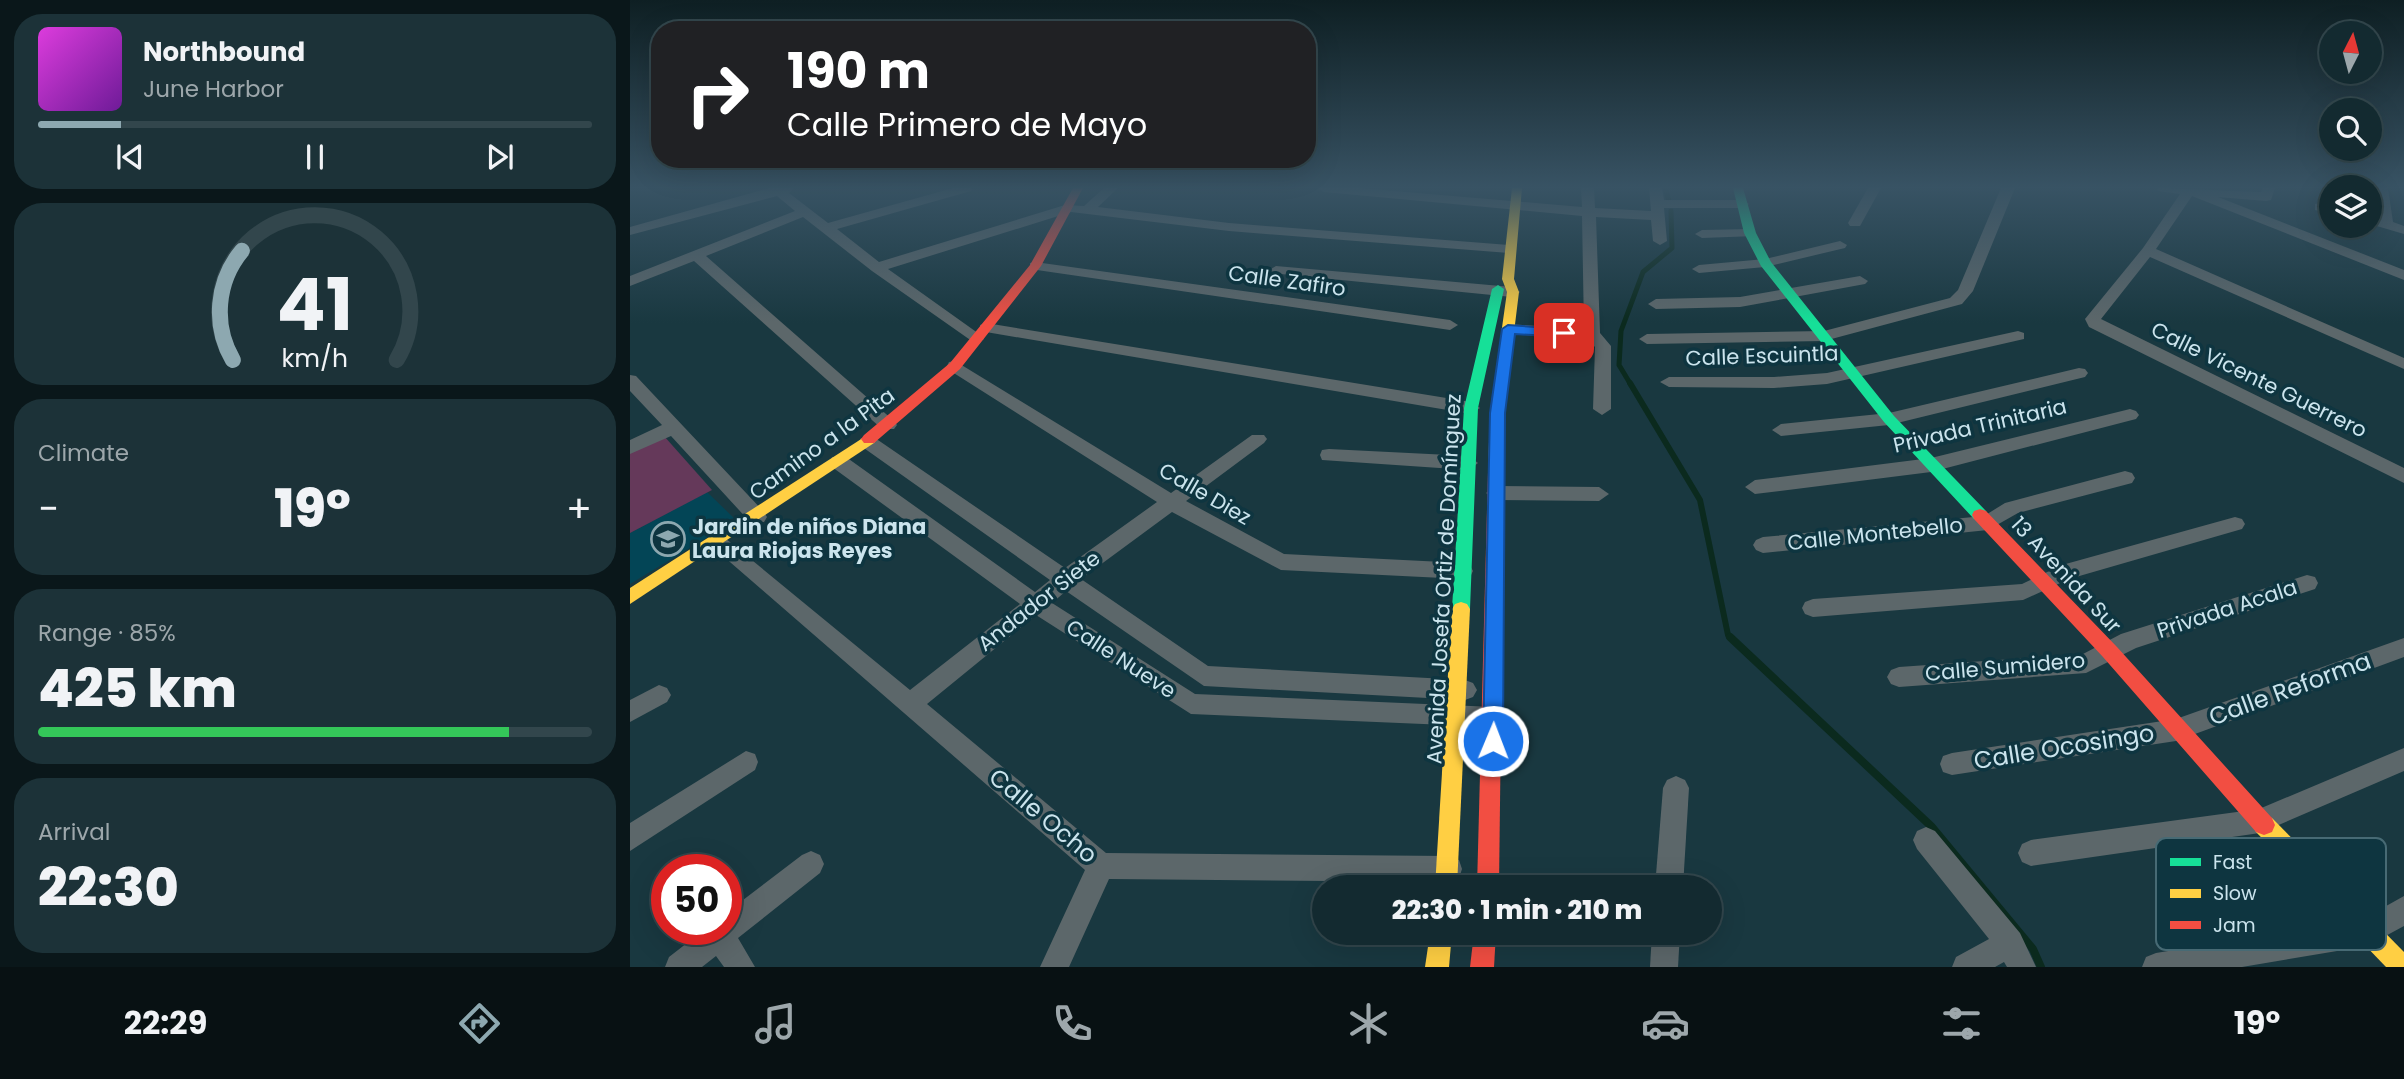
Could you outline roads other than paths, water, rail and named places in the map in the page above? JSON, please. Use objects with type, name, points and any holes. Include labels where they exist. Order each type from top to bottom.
[{"type":"street","points":[[630,281],[751,233]]},
{"type":"street","points":[[833,233],[877,268],[981,333],[1471,408]]},
{"type":"street","points":[[877,268],[989,233]]},
{"type":"street","name":"Camino a la Pita","points":[[630,597],[757,517],[868,442],[888,425],[955,366],[1035,267],[1055,233]]},
{"type":"street","points":[[1307,233],[1509,249]]},
{"type":"street","points":[[1488,875],[1494,717],[1497,413],[1508,329],[1512,233]]},
{"type":"street","points":[[1590,233],[1592,334]]},
{"type":"street","points":[[1660,233],[1660,242]]},
{"type":"street","name":"13 Avenida Sur","points":[[1750,233],[1765,263],[1889,419],[2046,583],[2276,838]]},
{"type":"street","points":[[1647,339],[1824,336],[1937,308],[1956,300],[1965,291],[1989,233]]},
{"type":"street","points":[[2161,233],[2148,251],[2404,364]]},
{"type":"street","points":[[2297,233],[2404,275]]},
{"type":"street","points":[[1699,269],[1765,263],[1840,245]]},
{"type":"street","name":"Calle Vicente Guerrero","points":[[2148,251],[2093,319],[2095,324],[2404,476]]},
{"type":"street","points":[[696,255],[888,425]]},
{"type":"street","name":"Calle Zafiro","points":[[1035,267],[1450,325]]},
{"type":"street","points":[[1276,270],[1496,292],[1510,286]]},
{"type":"street","points":[[1656,304],[1740,302],[1860,281]]},
{"type":"street","name":"Avenida Josefa Ortiz de Domínguez","points":[[1448,875],[1471,408],[1496,292]]},
{"type":"street","points":[[1508,329],[1592,334],[1604,346],[1602,409]]},
{"type":"street","name":"Calle Escuintla","points":[[1669,382],[1855,376],[1874,368],[2018,336]]},
{"type":"street","name":"Calle Diez","points":[[955,366],[1171,502],[1281,562],[1463,571]]},
{"type":"street","points":[[1781,430],[1889,419],[2079,373]]},
{"type":"street","points":[[630,380],[757,517]]},
{"type":"street","name":"Privada Trinitaria","points":[[1755,487],[1931,465],[2130,415]]},
{"type":"street","points":[[630,448],[672,428]]},
{"type":"street","name":"Andador Siete","points":[[910,704],[1066,579],[1258,439]]},
{"type":"street","name":"Calle Nueve","points":[[868,442],[1204,677],[1494,691]]},
{"type":"street","points":[[1329,456],[1468,463]]},
{"type":"street","name":"Calle Nueve","points":[[839,462],[1035,603],[1191,704],[1494,717]]},
{"type":"street","points":[[1988,523],[2012,508],[2125,478]]},
{"type":"street","points":[[1496,493],[1599,494]]},
{"type":"street","name":"Calle Montebello","points":[[1763,545],[1988,523]]},
{"type":"street","points":[[1813,608],[2023,592],[2062,573],[2235,524]]},
{"type":"street","name":"Calle Ocho","points":[[718,543],[1101,866],[1361,875]]},
{"type":"street","name":"Privada Acala","points":[[2110,653],[2129,641],[2307,583]]},
{"type":"street","name":"Calle Reforma","points":[[2176,730],[2404,647]]},
{"type":"street","name":"Calle Sumidero","points":[[1899,677],[2086,663],[2110,653]]},
{"type":"street","points":[[630,712],[659,695]]},
{"type":"street","name":"Calle Ocosingo","points":[[1952,764],[2176,730]]},
{"type":"street","points":[[2031,853],[2260,821],[2404,759]]},
{"type":"street","points":[[630,838],[746,762]]},
{"type":"street","points":[[1670,875],[1676,788]]},
{"type":"street","points":[[1926,840],[2016,955],[1965,967]]},
{"type":"street","points":[[742,917],[811,864]]},
{"type":"street","points":[[1054,967],[1101,866]]},
{"type":"street","points":[[2386,921],[2404,910]]},
{"type":"street","points":[[679,967],[706,945]]},
{"type":"street","points":[[726,945],[741,967]]},
{"type":"street","points":[[1437,967],[1440,945]]},
{"type":"street","points":[[1482,967],[1484,945]]},
{"type":"street","points":[[1664,967],[1665,945]]},
{"type":"street","points":[[2156,967],[2258,950]]},
{"type":"street","name":"13 Avenida Sur","points":[[2385,950],[2402,967]]},
{"type":"waterway","points":[[1631,385],[1619,365],[1621,331],[1643,272],[1672,248],[1672,233]]},
{"type":"waterway","points":[[1630,383],[1700,500],[1730,637]]},
{"type":"waterway","points":[[1730,637],[1932,827],[2033,949],[2041,967]]},
{"type":"place","name":"Jardin de niños Diana Laura Riojas Reyes","points":[[668,539]]}]
